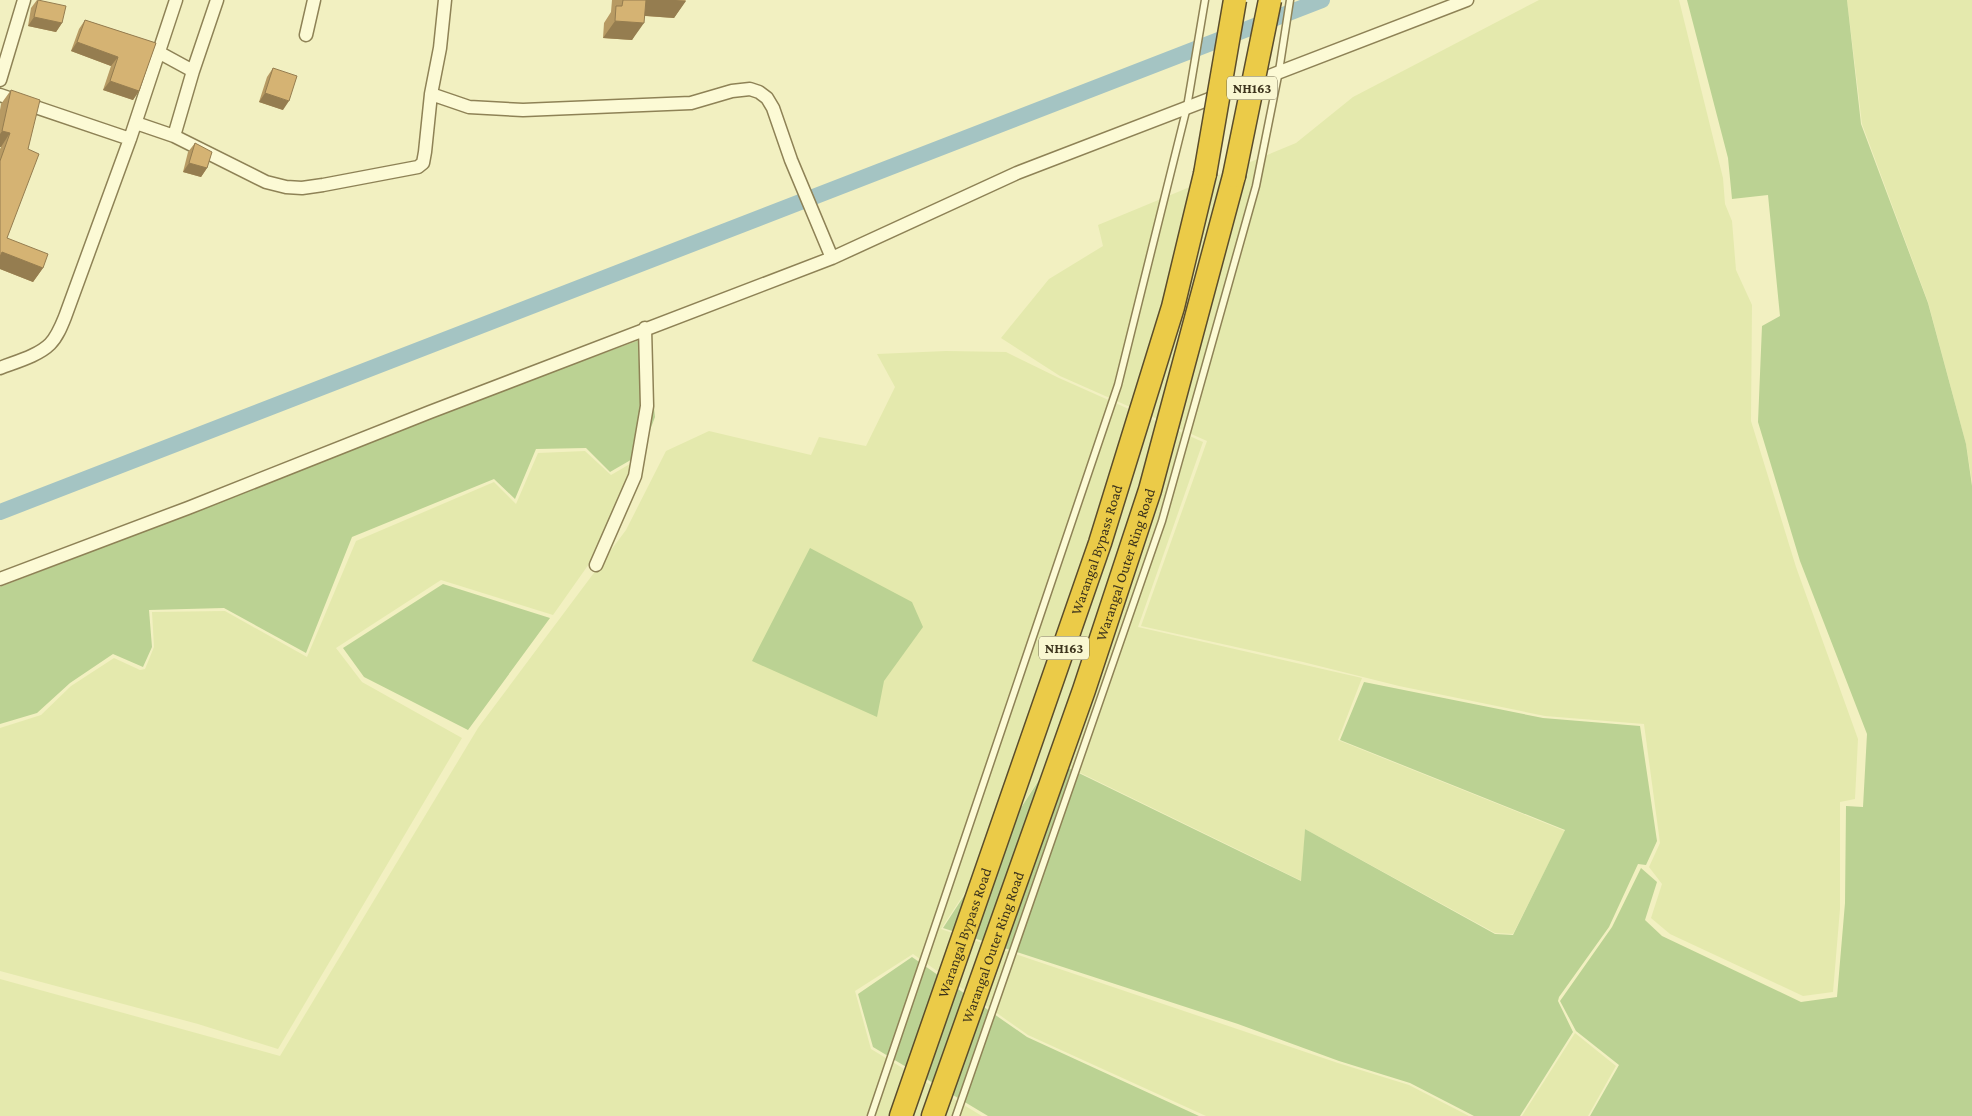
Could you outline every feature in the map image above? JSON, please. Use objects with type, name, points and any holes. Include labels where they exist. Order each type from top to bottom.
[{"type":"highway","name":"Warangal Bypass Road","points":[[902,1116],[1100,542],[1173,307],[1205,174],[1235,0]]},
{"type":"highway","name":"Warangal Outer Ring Road","points":[[933,1116],[1081,699],[1150,490],[1234,176],[1270,0]]},
{"type":"street","points":[[0,80],[24,0]]},
{"type":"street","points":[[0,368],[49,346],[57,336],[136,123],[176,0]]},
{"type":"street","points":[[174,136],[217,0]]},
{"type":"street","points":[[306,35],[314,0]]},
{"type":"street","points":[[136,123],[174,136],[266,182],[286,187],[302,188],[323,185],[418,167],[423,163],[425,152],[431,94],[440,48],[445,0]]},
{"type":"street","points":[[0,579],[188,508],[645,328],[832,258],[1017,173],[1468,0]]},
{"type":"street","points":[[160,53],[193,71]]},
{"type":"street","points":[[431,94],[469,107],[523,110],[691,102],[732,91],[750,89],[759,92],[767,98],[773,108],[791,160],[832,258]]},
{"type":"street","points":[[0,95],[130,139]]},
{"type":"street","points":[[596,564],[635,476],[647,406],[645,328]]},
{"type":"lane","points":[[871,1116],[1118,385],[1187,107],[1205,0]]},
{"type":"lane","points":[[956,1116],[1162,521],[1256,186],[1279,71],[1290,0]]},
{"type":"green space","points":[[1539,0],[1679,0],[1723,178],[1725,204],[1732,221],[1736,270],[1752,305],[1751,421],[1796,567],[1858,739],[1855,799],[1840,802],[1840,909],[1833,992],[1803,996],[1670,934],[1651,918],[1662,884],[1649,867],[1660,843],[1644,724],[1545,716],[1399,686],[1303,662],[1141,626],[1207,441],[1060,376],[1001,338],[1049,279],[1103,246],[1098,225],[1296,143],[1353,97]]},
{"type":"green space","points":[[1687,0],[1847,0],[1861,124],[1928,303],[1966,444],[1972,486],[1972,1116],[1590,1116],[1619,1065],[1576,1031],[1560,1001],[1612,927],[1641,868],[1657,882],[1645,920],[1662,936],[1801,1002],[1837,997],[1845,903],[1846,806],[1863,807],[1867,734],[1800,561],[1758,422],[1762,326],[1780,316],[1768,195],[1732,199],[1728,158]]},
{"type":"green space","points":[[1847,0],[1972,0],[1972,482],[1966,444],[1928,302],[1862,124]]},
{"type":"green space","points":[[642,339],[649,359],[655,417],[641,454],[610,472],[586,448],[536,449],[515,499],[494,479],[352,537],[306,653],[224,608],[149,610],[152,647],[143,667],[113,654],[70,683],[37,713],[0,724],[0,587],[204,508],[350,447]]},
{"type":"green space","points":[[946,351],[1006,352],[1059,378],[1203,442],[1138,627],[1362,678],[1338,740],[1565,831],[1513,934],[1495,933],[1305,829],[1302,881],[1052,759],[941,929],[1338,1063],[1409,1085],[1469,1116],[1206,1116],[1028,1035],[913,954],[855,991],[871,1049],[982,1116],[0,1116],[0,979],[280,1056],[478,728],[626,530],[666,451],[709,431],[811,455],[819,437],[866,446],[895,387],[877,354]]},
{"type":"green space","points":[[585,451],[611,475],[642,457],[615,527],[553,615],[441,580],[336,648],[362,682],[462,738],[278,1049],[198,1024],[0,971],[0,728],[41,715],[71,686],[114,658],[140,670],[145,669],[154,647],[152,612],[225,611],[307,657],[356,541],[494,482],[516,504],[538,453]]},
{"type":"green space","points":[[810,548],[912,602],[923,627],[884,681],[877,717],[752,661]]},
{"type":"green space","points":[[443,584],[550,618],[468,730],[364,677],[343,648]]},
{"type":"green space","points":[[1364,682],[1543,718],[1640,726],[1657,841],[1646,865],[1638,864],[1609,927],[1559,997],[1558,1001],[1573,1032],[1520,1116],[1474,1116],[1410,1083],[1339,1061],[1238,1024],[943,928],[1052,760],[1301,881],[1305,829],[1495,934],[1513,935],[1565,830],[1340,740]]},
{"type":"green space","points":[[912,957],[1027,1037],[1199,1116],[988,1116],[873,1047],[858,994]]},
{"type":"green space","points":[[1575,1033],[1616,1066],[1588,1116],[1522,1116]]},
{"type":"building","points":[[38,0],[66,6],[62,23],[34,17]]},
{"type":"building","points":[[623,0],[646,0],[644,23],[615,21],[616,6],[622,6]]},
{"type":"building","points":[[85,20],[156,43],[139,91],[110,81],[118,57],[77,42]]},
{"type":"building","points":[[273,68],[297,76],[289,101],[265,93]]},
{"type":"building","points":[[11,90],[40,100],[28,149],[39,154],[7,238],[48,254],[43,268],[2,252],[0,257],[0,161],[10,133],[2,131]]},
{"type":"building","points":[[195,143],[212,152],[207,168],[189,163]]},
{"type":"waterway","points":[[0,512],[1322,0]]}]
